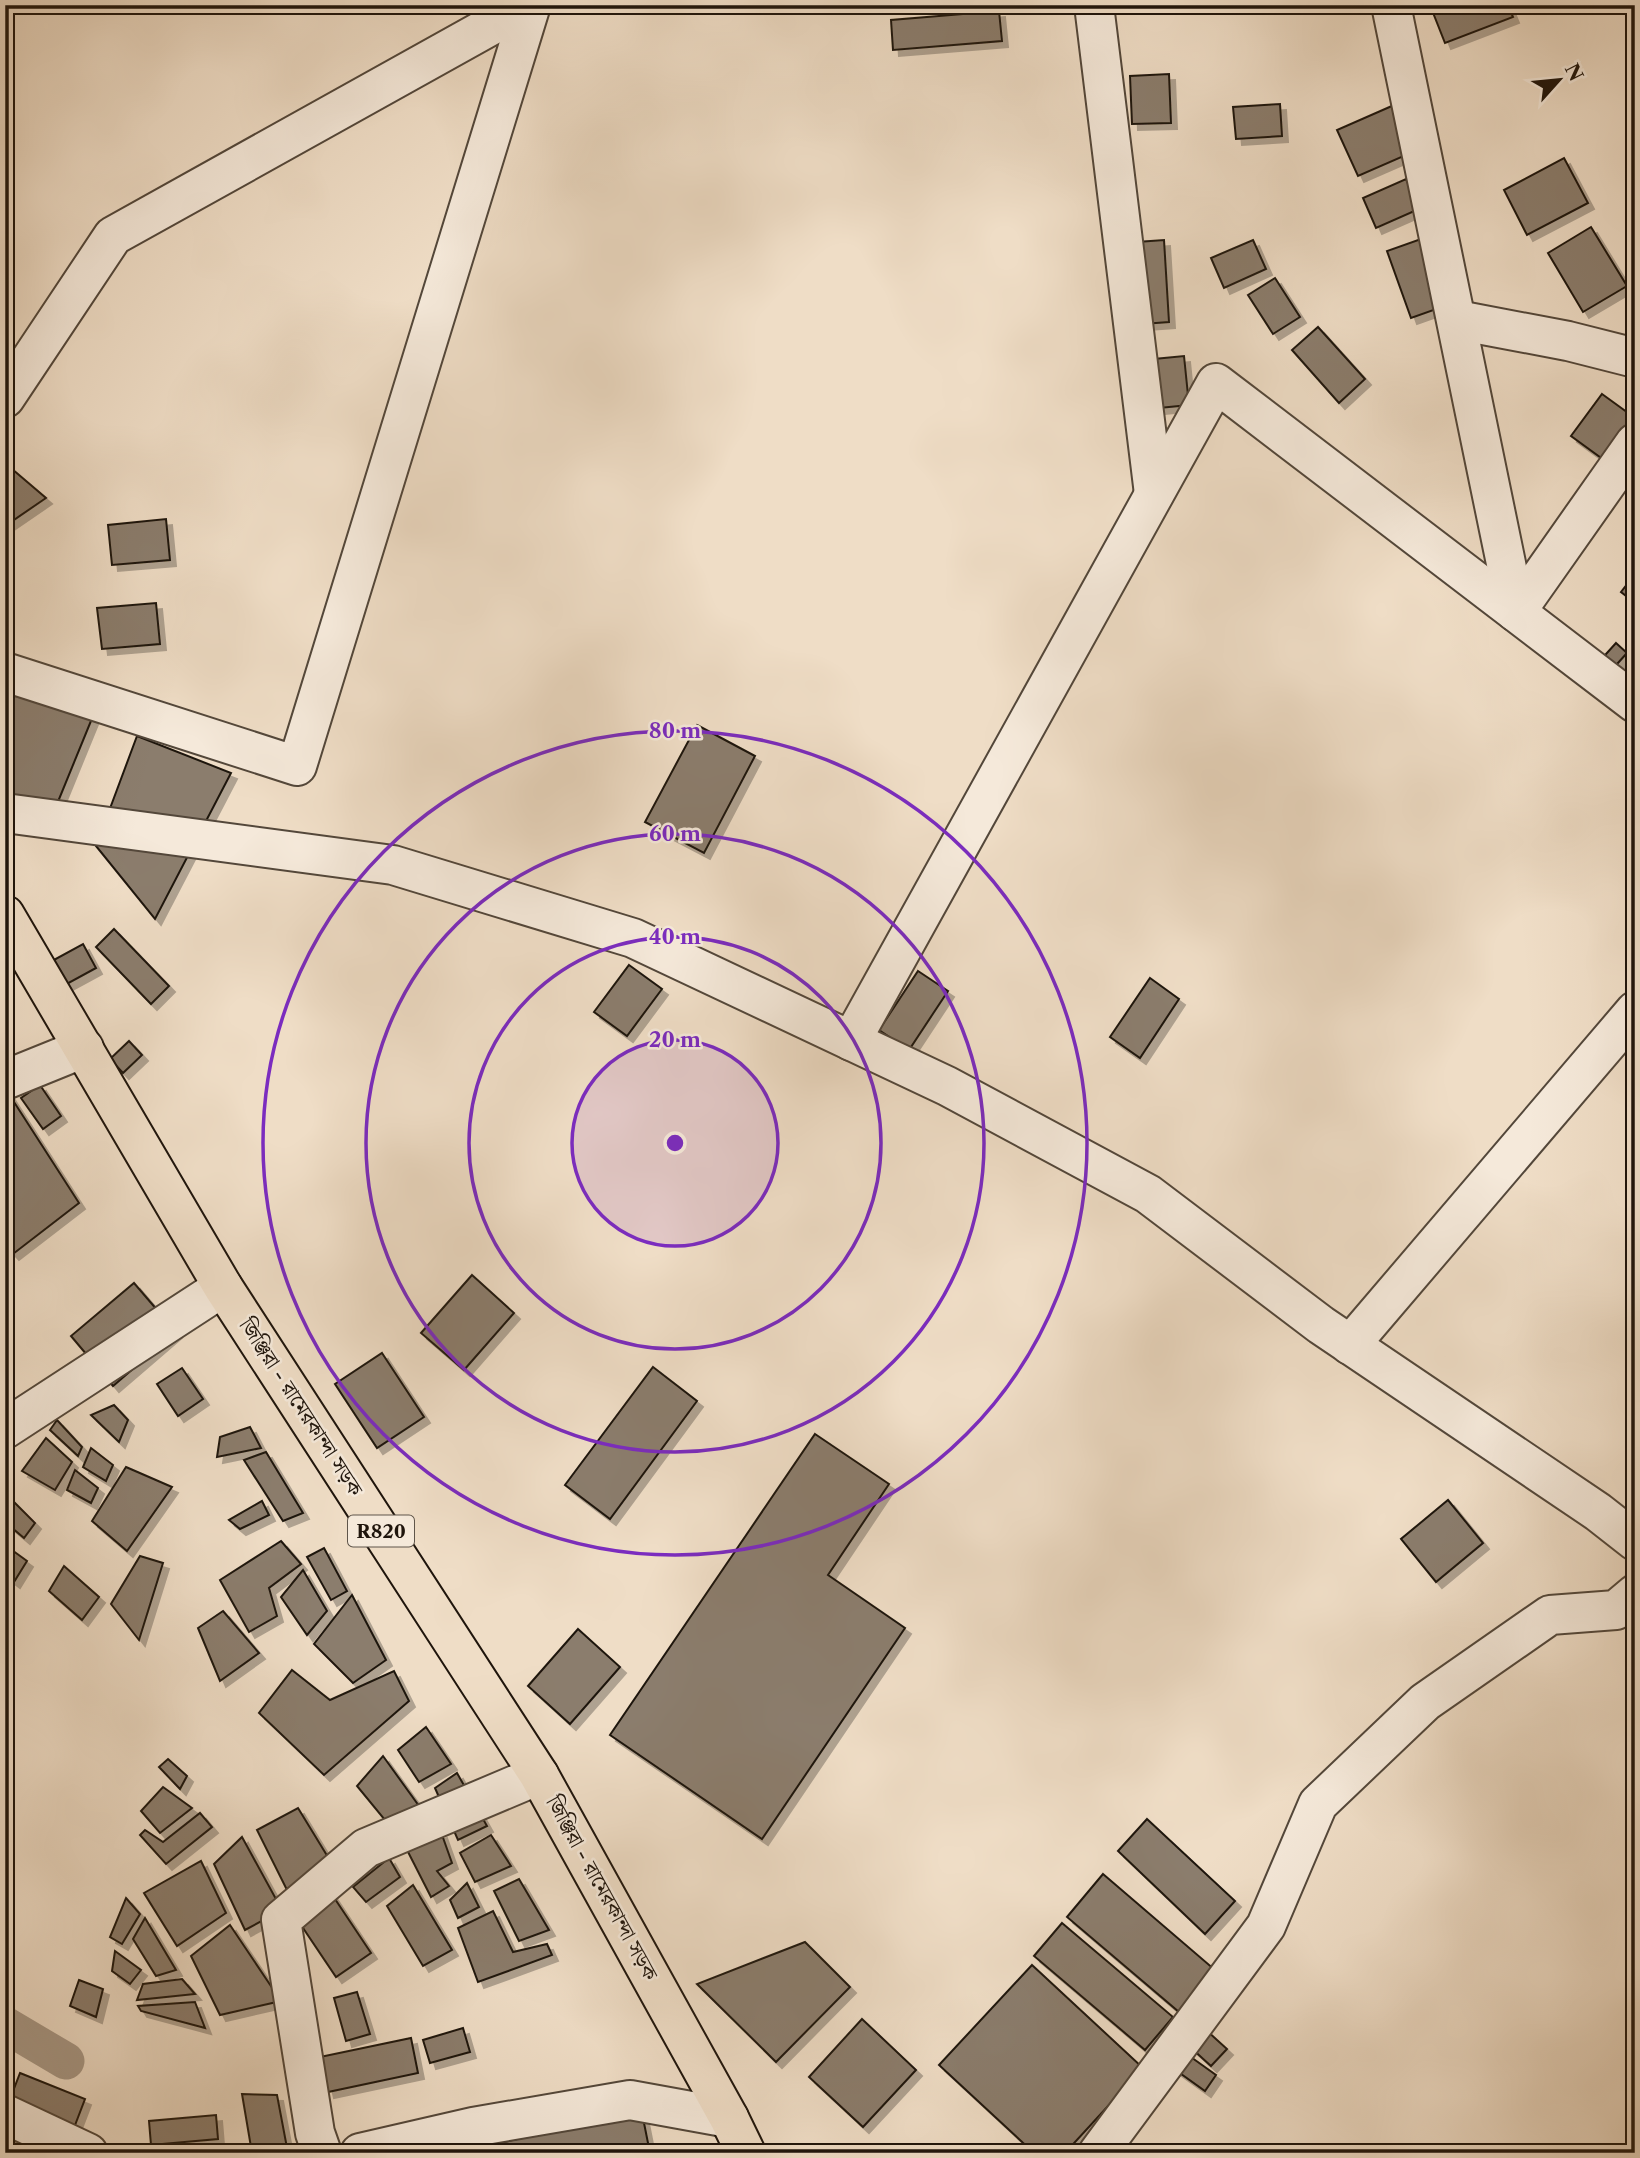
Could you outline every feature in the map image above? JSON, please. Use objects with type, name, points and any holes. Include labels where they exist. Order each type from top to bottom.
[{"type":"main road","name":"জিঞ্জিরা - রামেরকান্দা সড়ক","points":[[5,915],[223,1287],[539,1775],[746,2153]]},
{"type":"street","points":[[5,398],[113,236],[530,5]]},
{"type":"street","points":[[5,672],[297,766],[530,5]]},
{"type":"street","points":[[1094,5],[1154,494]]},
{"type":"street","points":[[1391,5],[1516,612]]},
{"type":"street","points":[[1457,320],[1568,341],[1635,358]]},
{"type":"street","points":[[851,1041],[1216,383],[1635,703]]},
{"type":"street","points":[[1516,612],[1635,443]]},
{"type":"street","points":[[5,813],[393,865],[633,939],[947,1086],[1148,1194],[1321,1325],[1598,1511],[1635,1541]]},
{"type":"street","points":[[1350,1345],[1635,1011]]},
{"type":"street","points":[[5,1080],[84,1048]]},
{"type":"street","points":[[5,1429],[223,1287]]},
{"type":"street","points":[[1098,2153],[1266,1926],[1318,1804],[1425,1702],[1550,1615],[1616,1610],[1635,1594]]},
{"type":"street","points":[[322,2153],[315,2133],[281,1920],[366,1848],[539,1775]]},
{"type":"street","points":[[369,2152],[473,2127],[630,2100],[729,2118]]},
{"type":"street","points":[[5,2114],[88,2153]]},
{"type":"building","points":[[1430,5],[1508,5],[1513,17],[1445,43]]},
{"type":"building","points":[[999,11],[1002,41],[893,50],[891,20]]},
{"type":"building","points":[[1169,74],[1171,123],[1132,124],[1130,76]]},
{"type":"building","points":[[1401,102],[1413,152],[1358,176],[1337,130]]},
{"type":"building","points":[[1280,104],[1282,136],[1236,139],[1233,107]]},
{"type":"building","points":[[1564,158],[1588,203],[1527,235],[1504,190]]},
{"type":"building","points":[[1406,179],[1419,209],[1376,228],[1363,198]]},
{"type":"building","points":[[1591,227],[1627,286],[1583,312],[1548,253]]},
{"type":"building","points":[[1421,239],[1445,306],[1411,318],[1387,251]]},
{"type":"building","points":[[1164,240],[1169,322],[1143,324],[1137,242]]},
{"type":"building","points":[[1253,240],[1266,269],[1224,288],[1211,258]]},
{"type":"building","points":[[1275,278],[1300,317],[1273,334],[1248,295]]},
{"type":"building","points":[[1318,327],[1365,379],[1339,403],[1292,350]]},
{"type":"building","points":[[1184,356],[1189,405],[1149,409],[1144,360]]},
{"type":"building","points":[[1602,394],[1635,418],[1604,460],[1571,436]]},
{"type":"building","points":[[5,463],[46,498],[5,526]]},
{"type":"building","points":[[166,519],[170,560],[112,565],[108,525]]},
{"type":"building","points":[[1635,574],[1635,603],[1621,592]]},
{"type":"building","points":[[156,603],[160,644],[102,649],[97,608]]},
{"type":"building","points":[[1616,643],[1627,653],[1608,674],[1597,664]]},
{"type":"building","points":[[5,688],[93,716],[55,809],[5,797]]},
{"type":"building","points":[[697,725],[755,756],[704,853],[645,822]]},
{"type":"building","points":[[137,736],[231,773],[155,919],[96,846]]},
{"type":"building","points":[[114,929],[169,986],[151,1004],[96,947]]},
{"type":"building","points":[[83,944],[96,968],[54,991],[41,967]]},
{"type":"building","points":[[629,965],[662,989],[627,1036],[594,1012]]},
{"type":"building","points":[[918,971],[948,991],[909,1050],[879,1030]]},
{"type":"building","points":[[1150,978],[1179,999],[1140,1058],[1110,1037]]},
{"type":"building","points":[[129,1041],[142,1055],[123,1073],[110,1059]]},
{"type":"building","points":[[40,1085],[61,1116],[43,1129],[21,1098]]},
{"type":"building","points":[[5,1088],[79,1203],[13,1254],[5,1245]]},
{"type":"building","points":[[472,1275],[514,1313],[464,1370],[421,1333]]},
{"type":"building","points":[[134,1283],[176,1332],[113,1386],[71,1336]]},
{"type":"building","points":[[382,1353],[424,1417],[377,1448],[335,1384]]},
{"type":"building","points":[[653,1367],[697,1401],[610,1519],[565,1485]]},
{"type":"building","points":[[182,1368],[203,1399],[178,1416],[157,1384]]},
{"type":"building","points":[[114,1405],[128,1420],[119,1442],[91,1415]]},
{"type":"building","points":[[57,1420],[82,1447],[78,1456],[50,1430]]},
{"type":"building","points":[[250,1427],[261,1448],[217,1457],[220,1437]]},
{"type":"building","points":[[815,1434],[889,1484],[828,1575],[905,1628],[762,1839],[610,1735]]},
{"type":"building","points":[[46,1438],[72,1462],[55,1490],[22,1471]]},
{"type":"building","points":[[91,1448],[113,1465],[106,1481],[83,1467]]},
{"type":"building","points":[[266,1452],[303,1513],[283,1521],[244,1460]]},
{"type":"building","points":[[126,1467],[172,1487],[127,1551],[92,1521]]},
{"type":"building","points":[[75,1470],[98,1488],[91,1503],[67,1490]]},
{"type":"building","points":[[5,1493],[35,1523],[24,1538],[5,1522]]},
{"type":"building","points":[[1448,1500],[1483,1543],[1436,1582],[1401,1539]]},
{"type":"building","points":[[262,1501],[269,1515],[240,1529],[229,1520]]},
{"type":"building","points":[[281,1541],[301,1564],[269,1588],[277,1616],[249,1632],[220,1580]]},
{"type":"building","points":[[5,1545],[27,1561],[14,1582],[5,1575]]},
{"type":"building","points":[[324,1548],[347,1591],[331,1600],[307,1557]]},
{"type":"building","points":[[140,1556],[163,1563],[139,1640],[111,1604]]},
{"type":"building","points":[[64,1566],[99,1597],[82,1620],[49,1591]]},
{"type":"building","points":[[303,1570],[327,1611],[307,1635],[281,1597]]},
{"type":"building","points":[[352,1595],[386,1660],[353,1683],[314,1644]]},
{"type":"building","points":[[223,1611],[259,1653],[220,1681],[198,1628]]},
{"type":"building","points":[[578,1629],[620,1667],[570,1724],[528,1686]]},
{"type":"building","points":[[292,1670],[330,1700],[394,1671],[409,1701],[324,1775],[259,1713]]},
{"type":"building","points":[[426,1727],[451,1764],[419,1782],[398,1750]]},
{"type":"building","points":[[383,1756],[419,1806],[389,1825],[357,1786]]},
{"type":"building","points":[[168,1759],[187,1776],[180,1789],[159,1767]]},
{"type":"building","points":[[457,1773],[487,1826],[458,1840],[435,1788]]},
{"type":"building","points":[[163,1787],[192,1808],[160,1833],[141,1811]]},
{"type":"building","points":[[298,1808],[334,1867],[291,1898],[257,1830]]},
{"type":"building","points":[[200,1813],[212,1827],[166,1864],[140,1835],[145,1830],[163,1842]]},
{"type":"building","points":[[1147,1819],[1235,1901],[1205,1934],[1118,1851]]},
{"type":"building","points":[[441,1832],[452,1863],[437,1871],[449,1886],[431,1897],[405,1846]]},
{"type":"building","points":[[491,1835],[511,1866],[475,1882],[460,1853]]},
{"type":"building","points":[[242,1837],[282,1910],[245,1930],[214,1864]]},
{"type":"building","points":[[389,1858],[400,1877],[366,1902],[353,1887]]},
{"type":"building","points":[[201,1861],[226,1913],[177,1946],[144,1893]]},
{"type":"building","points":[[1103,1874],[1215,1970],[1179,2012],[1067,1917]]},
{"type":"building","points":[[519,1879],[549,1930],[519,1941],[494,1891]]},
{"type":"building","points":[[467,1883],[479,1907],[458,1918],[450,1900]]},
{"type":"building","points":[[413,1885],[452,1950],[423,1966],[387,1906]]},
{"type":"building","points":[[329,1890],[371,1953],[336,1977],[293,1913]]},
{"type":"building","points":[[1635,1896],[1635,1911],[1627,1902]]},
{"type":"building","points":[[126,1898],[140,1914],[122,1944],[110,1937]]},
{"type":"building","points":[[493,1911],[513,1952],[547,1944],[552,1955],[478,1982],[458,1928]]},
{"type":"building","points":[[145,1918],[176,1970],[156,1976],[133,1939]]},
{"type":"building","points":[[1062,1923],[1173,2017],[1145,2050],[1034,1956]]},
{"type":"building","points":[[230,1925],[281,2001],[220,2015],[191,1956]]},
{"type":"building","points":[[805,1942],[850,1987],[776,2062],[697,1984]]},
{"type":"building","points":[[115,1951],[141,1970],[130,1984],[112,1971]]},
{"type":"building","points":[[1032,1965],[1143,2068],[1065,2153],[1034,2153],[939,2065]]},
{"type":"building","points":[[182,1979],[195,1994],[137,2000],[143,1984]]},
{"type":"building","points":[[79,1980],[103,1989],[96,2017],[70,2006]]},
{"type":"building","points":[[357,1992],[370,2034],[346,2041],[334,1998]]},
{"type":"building","points":[[195,2002],[205,2028],[141,2011],[138,2006]]},
{"type":"building","points":[[862,2019],[916,2070],[863,2127],[809,2077]]},
{"type":"building","points":[[463,2028],[470,2052],[430,2063],[423,2040]]},
{"type":"building","points":[[1206,2030],[1227,2049],[1211,2066],[1190,2047]]},
{"type":"building","points":[[411,2038],[418,2073],[328,2092],[320,2057]]},
{"type":"building","points":[[1181,2050],[1216,2075],[1205,2091],[1170,2066]]},
{"type":"building","points":[[20,2073],[85,2099],[72,2133],[7,2107]]},
{"type":"building","points":[[242,2094],[277,2095],[288,2153],[252,2153]]},
{"type":"building","points":[[642,2113],[650,2153],[451,2153]]},
{"type":"building","points":[[216,2115],[218,2139],[151,2145],[149,2121]]},
{"type":"building","points":[[5,2119],[60,2153],[5,2153]]},
{"type":"waterway","points":[[5,2025],[66,2061]]}]
